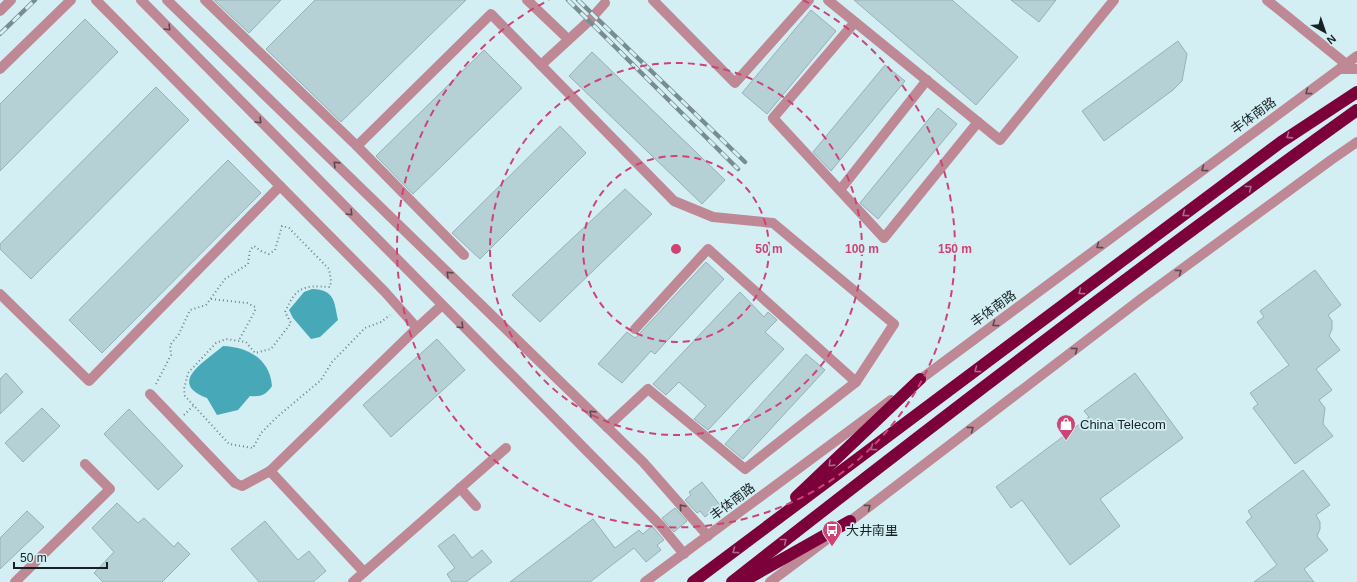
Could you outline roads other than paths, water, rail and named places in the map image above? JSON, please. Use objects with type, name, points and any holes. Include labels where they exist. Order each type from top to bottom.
[{"type":"highway","points":[[693,582],[1281,142],[1357,92]]},
{"type":"highway","points":[[732,582],[916,438],[1287,160],[1357,110]]},
{"type":"highway","points":[[757,535],[920,379]]},
{"type":"highway","points":[[742,582],[850,521]]},
{"type":"street","points":[[0,11],[11,0]]},
{"type":"street","points":[[0,69],[71,0]]},
{"type":"street","points":[[96,0],[280,186],[417,328]]},
{"type":"street","points":[[141,0],[441,306],[660,526],[684,554]]},
{"type":"street","points":[[167,0],[643,462],[708,536]]},
{"type":"street","points":[[205,0],[357,146],[464,255]]},
{"type":"street","points":[[527,0],[568,39]]},
{"type":"street","points":[[653,0],[735,83],[809,0]]},
{"type":"street","points":[[828,0],[1000,140],[1114,0]]},
{"type":"street","points":[[1267,0],[1343,66],[1357,69]]},
{"type":"street","points":[[541,65],[589,21],[604,1]]},
{"type":"street","points":[[357,146],[491,14],[674,201],[713,218],[773,223],[894,324],[856,382],[745,469],[648,389],[607,428]]},
{"type":"street","points":[[855,22],[773,118],[884,238],[978,122]]},
{"type":"street","name":"丰体南路","points":[[645,582],[1357,56]]},
{"type":"street","points":[[840,190],[927,80]]},
{"type":"street","points":[[770,582],[1141,299],[1330,160],[1357,142]]},
{"type":"street","points":[[0,294],[89,381],[280,186]]},
{"type":"street","points":[[635,329],[708,249],[856,382]]},
{"type":"street","points":[[150,394],[235,483],[242,486],[270,471],[441,306]]},
{"type":"street","points":[[353,582],[506,448]]},
{"type":"street","points":[[15,582],[110,489],[85,464]]},
{"type":"street","points":[[270,471],[364,572]]},
{"type":"street","points":[[460,488],[476,506]]},
{"type":"water","points":[[312,289],[320,290],[329,294],[334,302],[338,320],[320,337],[311,339],[293,318],[289,310],[304,292]]},
{"type":"water","points":[[223,346],[241,349],[256,356],[267,368],[272,386],[268,392],[263,395],[250,396],[238,410],[217,415],[207,398],[195,392],[190,386],[190,379],[193,372],[200,365]]},
{"type":"railway","points":[[0,34],[35,0]]},
{"type":"railway","points":[[568,0],[738,169]]},
{"type":"railway","points":[[578,0],[745,162]]},
{"type":"place","name":"China Telecom","points":[[1066,441]]},
{"type":"place","name":"大井南里","points":[[832,547]]}]
